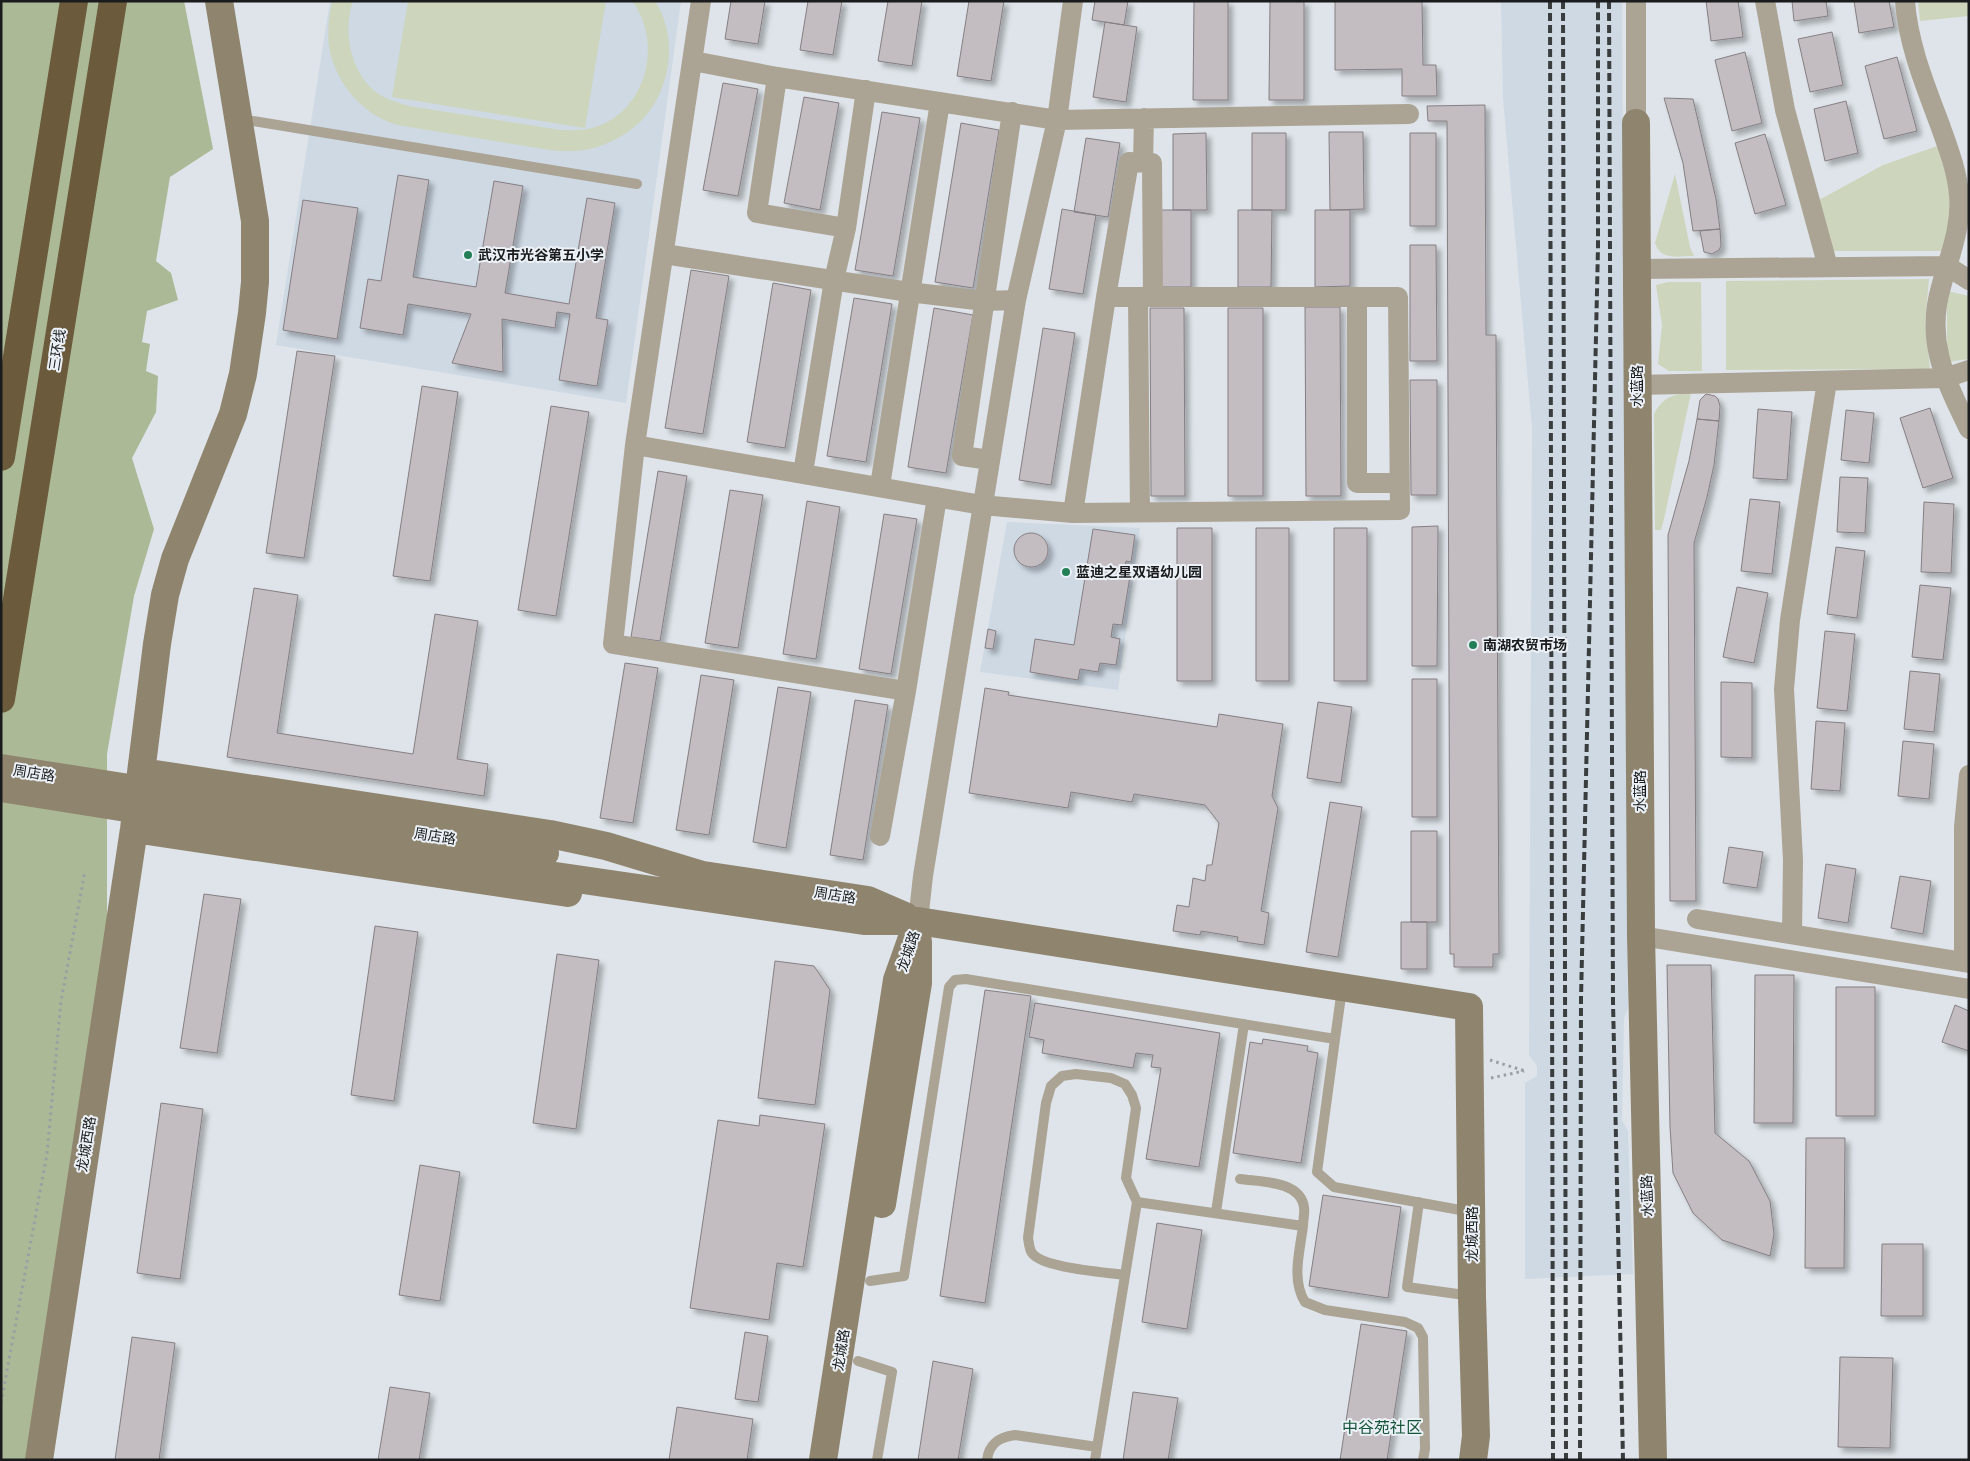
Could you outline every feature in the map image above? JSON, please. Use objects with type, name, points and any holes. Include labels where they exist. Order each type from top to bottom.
[{"type":"highway","points":[[1,457],[74,1]]},
{"type":"highway","name":"三环线","points":[[1,699],[113,1]]},
{"type":"street","name":"龙城西路","points":[[39,1460],[134,829],[165,595],[175,559],[233,414],[243,374],[252,314],[255,282],[255,221],[219,1]]},
{"type":"street","points":[[701,1],[635,445],[613,644],[906,692]]},
{"type":"street","points":[[918,921],[923,876],[1016,300],[1057,120],[1074,1]]},
{"type":"street","points":[[1636,1],[1636,123]]},
{"type":"street","points":[[1765,1],[1786,110],[1828,268]]},
{"type":"street","points":[[1905,1],[1918,65],[1954,163],[1958,186],[1958,225],[1940,290],[1936,323],[1936,349],[1945,378],[1969,429]]},
{"type":"street","points":[[693,61],[777,77],[1057,120],[1409,114]]},
{"type":"street","points":[[777,77],[757,213],[846,228]]},
{"type":"street","points":[[803,473],[834,280],[846,228],[866,90]]},
{"type":"street","points":[[880,486],[940,102]]},
{"type":"street","points":[[990,460],[962,456],[1012,112]]},
{"type":"street","points":[[1143,162],[1144,118]]},
{"type":"street","name":"水蓝路","points":[[1636,123],[1641,936],[1653,1460]]},
{"type":"street","points":[[1073,513],[1106,297],[1130,162],[1152,163],[1145,297],[1140,512]]},
{"type":"street","points":[[664,254],[910,292],[984,301],[1016,300]]},
{"type":"street","points":[[1637,269],[1947,266],[1969,280]]},
{"type":"street","points":[[635,445],[982,505],[1073,513],[1400,510],[1398,297],[1106,297]]},
{"type":"street","points":[[1357,297],[1358,483],[1400,483]]},
{"type":"street","points":[[1638,385],[1945,378],[1969,370]]},
{"type":"street","points":[[1792,934],[1793,860],[1784,689],[1790,620],[1827,381]]},
{"type":"street","points":[[880,836],[906,692],[937,497]]},
{"type":"street","name":"周店路","points":[[1,768],[544,864]]},
{"type":"street","points":[[142,772],[550,834],[606,846],[701,886]]},
{"type":"street","points":[[1697,919],[1966,962],[1964,827],[1969,775]]},
{"type":"street","name":"周店路","points":[[1,788],[701,886],[1469,1007]]},
{"type":"street","points":[[134,829],[542,891],[595,896],[701,886]]},
{"type":"street","name":"龙城路","points":[[843,1460],[918,983],[918,921]]},
{"type":"street","name":"龙城路","points":[[823,1460],[898,980],[918,921]]},
{"type":"street","points":[[1641,936],[1969,989]]},
{"type":"street","name":"龙城西路","points":[[1469,1007],[1472,1296],[1476,1436],[1473,1460]]},
{"type":"lane","points":[[239,118],[637,184]]},
{"type":"lane","points":[[870,1281],[904,1276],[949,987],[955,980],[966,980],[1335,1039]]},
{"type":"lane","points":[[1342,986],[1317,1172],[1334,1188],[1472,1212]]},
{"type":"lane","points":[[1216,1212],[1244,1024]]},
{"type":"lane","points":[[1095,1460],[1137,1202],[1126,1178],[1136,1108],[1132,1095],[1125,1084],[1111,1078],[1076,1074],[1062,1076],[1051,1086],[1046,1104],[1028,1238],[1030,1252],[1039,1260],[1054,1265],[1125,1275]]},
{"type":"lane","points":[[1240,1180],[1287,1187],[1298,1194],[1304,1205],[1297,1274],[1299,1293],[1304,1302],[1325,1310],[1405,1322],[1418,1328],[1423,1337],[1425,1448],[1423,1460]]},
{"type":"lane","points":[[1137,1202],[1303,1226]]},
{"type":"lane","points":[[1419,1202],[1406,1287],[1472,1296]]},
{"type":"lane","points":[[858,1361],[892,1372],[878,1460]]},
{"type":"lane","points":[[987,1460],[987,1454],[994,1444],[1002,1437],[1015,1435],[1097,1447]]},
{"type":"path","points":[[1,1403],[47,1154],[61,1001],[85,871]]},
{"type":"path","points":[[1490,1078],[1525,1071],[1491,1060]]},
{"type":"shaded area","name":"武汉市光谷第五小学","points":[[330,1],[681,1],[626,403],[276,345]]},
{"type":"shaded area","points":[[1501,1],[1622,1],[1628,1008],[1624,1018],[1622,1120],[1628,1131],[1633,1274],[1525,1279],[1525,1083],[1537,1076],[1537,1066],[1529,1055],[1532,428],[1503,98]]},
{"type":"shaded area","name":"蓝迪之星双语幼儿园","points":[[1007,522],[1140,528],[1118,690],[980,672]]},
{"type":"green space","points":[[1,1],[184,1],[213,149],[170,177],[156,261],[171,273],[178,300],[147,311],[142,342],[150,344],[146,371],[158,376],[156,412],[132,458],[154,529],[134,596],[107,754],[107,935],[28,1460],[1,1460]]},
{"type":"green space","points":[[332,1],[353,1],[348,26],[349,39],[356,65],[362,77],[380,95],[409,106],[561,130],[588,129],[611,120],[626,108],[637,93],[644,75],[648,56],[647,37],[642,18],[632,1],[655,1],[662,14],[667,28],[669,43],[667,73],[656,101],[643,119],[616,139],[589,149],[556,151],[397,125],[384,120],[362,105],[344,85],[332,61],[328,41]]},
{"type":"green space","points":[[408,1],[606,1],[585,128],[392,97]]},
{"type":"green space","points":[[1918,1],[1969,1],[1969,16],[1920,21]]},
{"type":"green space","points":[[1940,145],[1949,170],[1950,223],[1943,251],[1833,251],[1819,200],[1883,165]]},
{"type":"green space","points":[[1675,174],[1690,247],[1694,256],[1676,257],[1666,255],[1661,253],[1655,243]]},
{"type":"green space","points":[[1929,279],[1925,323],[1930,369],[1726,370],[1726,281]]},
{"type":"green space","points":[[1668,282],[1701,282],[1702,371],[1669,371],[1658,364],[1662,325],[1656,285]]},
{"type":"green space","points":[[1947,291],[1969,296],[1969,359],[1947,362]]},
{"type":"green space","points":[[1691,393],[1664,519],[1661,530],[1655,530],[1654,414],[1665,400],[1679,394]]},
{"type":"building","points":[[731,1],[765,1],[758,44],[725,39]]},
{"type":"building","points":[[808,1],[842,1],[833,55],[800,50]]},
{"type":"building","points":[[888,1],[922,1],[912,66],[878,61]]},
{"type":"building","points":[[969,1],[1004,1],[991,81],[957,76]]},
{"type":"building","points":[[1095,1],[1128,1],[1124,25],[1092,20]]},
{"type":"building","points":[[1194,1],[1228,1],[1228,100],[1193,100]]},
{"type":"building","points":[[1270,1],[1304,1],[1304,100],[1269,100]]},
{"type":"building","points":[[1335,1],[1422,1],[1423,65],[1436,65],[1437,96],[1402,96],[1402,69],[1335,70]]},
{"type":"building","points":[[1706,1],[1738,1],[1743,37],[1711,41]]},
{"type":"building","points":[[1792,1],[1826,1],[1828,16],[1794,21]]},
{"type":"building","points":[[1854,1],[1889,1],[1894,27],[1859,33]]},
{"type":"building","points":[[1105,22],[1137,27],[1126,102],[1093,97]]},
{"type":"building","points":[[1832,32],[1843,85],[1810,92],[1798,39]]},
{"type":"building","points":[[1745,52],[1762,123],[1732,131],[1715,60]]},
{"type":"building","points":[[1897,57],[1917,131],[1884,139],[1865,66]]},
{"type":"building","points":[[723,83],[758,89],[738,196],[703,190]]},
{"type":"building","points":[[804,97],[839,103],[820,210],[784,203]]},
{"type":"building","points":[[1664,98],[1693,99],[1716,199],[1720,229],[1693,231],[1683,163]]},
{"type":"building","points":[[1846,101],[1858,153],[1825,161],[1814,109]]},
{"type":"building","name":"南湖农贸市场","points":[[1485,105],[1486,335],[1496,335],[1499,954],[1493,954],[1493,967],[1454,967],[1454,954],[1450,954],[1447,121],[1428,121],[1427,106]]},
{"type":"building","points":[[882,112],[920,118],[893,276],[855,270]]},
{"type":"building","points":[[961,123],[999,130],[973,288],[935,282]]},
{"type":"building","points":[[1329,132],[1363,132],[1364,209],[1330,210]]},
{"type":"building","points":[[1206,133],[1207,210],[1173,210],[1173,134]]},
{"type":"building","points":[[1252,133],[1286,133],[1286,210],[1252,210]]},
{"type":"building","points":[[1410,133],[1436,133],[1436,226],[1410,226]]},
{"type":"building","points":[[1765,134],[1786,205],[1755,214],[1735,143]]},
{"type":"building","points":[[1086,138],[1120,143],[1108,217],[1074,212]]},
{"type":"building","points":[[398,175],[429,180],[413,277],[476,287],[494,181],[523,186],[505,293],[569,304],[587,198],[615,203],[596,318],[608,320],[597,386],[559,380],[570,314],[557,312],[555,328],[502,319],[503,372],[452,363],[471,314],[408,304],[403,335],[360,328],[368,279],[381,281]]},
{"type":"building","points":[[303,200],[358,208],[337,339],[283,330]]},
{"type":"building","points":[[1062,209],[1096,215],[1083,294],[1049,289]]},
{"type":"building","points":[[1158,210],[1191,210],[1191,287],[1158,287]]},
{"type":"building","points":[[1238,210],[1272,210],[1271,287],[1238,287]]},
{"type":"building","points":[[1315,210],[1350,210],[1350,286],[1315,287]]},
{"type":"building","points":[[1720,229],[1721,246],[1719,250],[1712,254],[1704,252],[1700,231]]},
{"type":"building","points":[[1410,245],[1436,245],[1437,361],[1410,361]]},
{"type":"building","points":[[691,270],[729,276],[703,434],[665,428]]},
{"type":"building","points":[[773,283],[811,290],[785,448],[747,442]]},
{"type":"building","points":[[854,298],[892,304],[866,462],[827,456]]},
{"type":"building","points":[[1305,307],[1340,307],[1341,496],[1306,496]]},
{"type":"building","points":[[934,308],[973,315],[946,473],[908,467]]},
{"type":"building","points":[[1150,308],[1184,308],[1185,496],[1151,496]]},
{"type":"building","points":[[1228,308],[1263,308],[1263,496],[1228,496]]},
{"type":"building","points":[[1043,328],[1075,333],[1051,485],[1019,480]]},
{"type":"building","points":[[297,351],[335,356],[304,558],[266,553]]},
{"type":"building","points":[[1410,380],[1437,380],[1437,495],[1411,495]]},
{"type":"building","points":[[422,386],[458,392],[430,581],[393,576]]},
{"type":"building","points":[[1706,394],[1715,396],[1718,399],[1720,406],[1719,421],[1697,419],[1700,400]]},
{"type":"building","points":[[551,406],[589,412],[556,616],[518,610]]},
{"type":"building","points":[[1930,408],[1953,478],[1923,488],[1900,418]]},
{"type":"building","points":[[1758,409],[1792,412],[1787,480],[1753,478]]},
{"type":"building","points":[[1846,410],[1874,413],[1869,463],[1841,460]]},
{"type":"building","points":[[1697,419],[1719,421],[1714,465],[1694,543],[1696,901],[1670,901],[1668,535],[1689,461]]},
{"type":"building","points":[[658,471],[687,476],[660,641],[631,637]]},
{"type":"building","points":[[1840,477],[1868,478],[1865,533],[1837,532]]},
{"type":"building","points":[[730,490],[763,495],[738,648],[705,643]]},
{"type":"building","points":[[1750,499],[1780,502],[1772,574],[1741,571]]},
{"type":"building","points":[[807,501],[840,507],[816,659],[783,654]]},
{"type":"building","points":[[1924,502],[1954,504],[1951,573],[1921,572]]},
{"type":"building","points":[[884,514],[917,519],[891,674],[859,669]]},
{"type":"building","points":[[1438,526],[1437,666],[1412,666],[1412,527]]},
{"type":"building","points":[[1177,528],[1212,528],[1212,681],[1177,681]]},
{"type":"building","points":[[1256,528],[1289,528],[1289,681],[1256,681]]},
{"type":"building","points":[[1334,528],[1367,528],[1367,681],[1334,681]]},
{"type":"building","points":[[1093,529],[1135,535],[1131,562],[1126,561],[1123,575],[1130,576],[1122,625],[1113,624],[1111,637],[1120,639],[1116,665],[1100,663],[1098,672],[1080,669],[1078,680],[1030,672],[1035,639],[1074,645]]},
{"type":"building","points":[[1031,533],[1038,534],[1043,538],[1047,543],[1047,557],[1043,562],[1038,566],[1031,567],[1024,566],[1019,562],[1015,557],[1014,550],[1015,543],[1019,538],[1024,534]]},
{"type":"building","points":[[1836,547],[1865,551],[1857,618],[1827,614]]},
{"type":"building","points":[[1920,585],[1951,588],[1943,660],[1912,657]]},
{"type":"building","points":[[1737,587],[1768,593],[1754,663],[1723,657]]},
{"type":"building","points":[[254,588],[298,595],[277,733],[413,754],[435,614],[478,621],[457,759],[488,764],[484,796],[227,757]]},
{"type":"building","points":[[988,629],[996,631],[993,649],[985,648]]},
{"type":"building","points":[[1825,631],[1855,634],[1847,711],[1817,708]]},
{"type":"building","points":[[625,663],[658,668],[633,823],[600,818]]},
{"type":"building","points":[[1910,671],[1940,674],[1934,732],[1904,729]]},
{"type":"building","points":[[701,675],[734,680],[709,835],[676,830]]},
{"type":"building","points":[[1412,679],[1437,679],[1437,817],[1412,817]]},
{"type":"building","points":[[1721,682],[1752,683],[1752,758],[1721,757]]},
{"type":"building","points":[[778,687],[811,692],[786,848],[753,842]]},
{"type":"building","points":[[985,688],[1009,692],[1008,695],[1217,727],[1219,714],[1283,724],[1272,796],[1278,808],[1261,911],[1269,913],[1264,945],[1237,941],[1238,937],[1201,931],[1200,935],[1173,931],[1177,905],[1189,907],[1193,878],[1205,881],[1207,865],[1212,865],[1219,823],[1205,805],[1134,794],[1132,802],[1071,792],[1068,808],[969,793]]},
{"type":"building","points":[[855,700],[888,705],[863,860],[830,855]]},
{"type":"building","points":[[1318,702],[1352,707],[1341,783],[1307,778]]},
{"type":"building","points":[[1816,721],[1845,723],[1840,791],[1811,789]]},
{"type":"building","points":[[1903,741],[1934,744],[1929,799],[1898,796]]},
{"type":"building","points":[[1330,802],[1362,807],[1338,957],[1306,952]]},
{"type":"building","points":[[1411,831],[1437,831],[1437,922],[1411,922]]},
{"type":"building","points":[[1729,847],[1763,852],[1757,888],[1723,883]]},
{"type":"building","points":[[1826,864],[1856,869],[1848,923],[1818,918]]},
{"type":"building","points":[[1900,876],[1931,881],[1923,934],[1891,928]]},
{"type":"building","points":[[204,894],[241,899],[217,1053],[180,1048]]},
{"type":"building","points":[[1401,922],[1427,922],[1427,969],[1401,969]]},
{"type":"building","points":[[375,926],[418,932],[394,1101],[351,1095]]},
{"type":"building","points":[[557,954],[599,960],[576,1129],[533,1123]]},
{"type":"building","points":[[775,961],[814,966],[830,990],[815,1105],[758,1098]]},
{"type":"building","points":[[1667,965],[1711,965],[1715,1133],[1749,1161],[1770,1201],[1774,1234],[1770,1256],[1722,1240],[1693,1213],[1673,1173],[1670,1127]]},
{"type":"building","points":[[1755,975],[1794,975],[1793,1123],[1754,1123]]},
{"type":"building","points":[[1836,987],[1875,987],[1875,1116],[1836,1116]]},
{"type":"building","points":[[985,990],[1031,996],[985,1303],[940,1296]]},
{"type":"building","points":[[1035,1003],[1220,1033],[1199,1167],[1146,1159],[1161,1068],[1151,1067],[1153,1055],[1136,1053],[1133,1068],[1042,1053],[1044,1040],[1029,1037]]},
{"type":"building","points":[[1955,1005],[1969,1011],[1969,1051],[1942,1042]]},
{"type":"building","points":[[1263,1039],[1308,1046],[1307,1051],[1318,1053],[1301,1163],[1233,1153],[1250,1042],[1262,1044]]},
{"type":"building","points":[[161,1103],[203,1109],[180,1279],[137,1273]]},
{"type":"building","points":[[760,1115],[825,1124],[803,1267],[777,1263],[769,1320],[690,1308],[718,1120],[759,1126]]},
{"type":"building","points":[[1806,1138],[1845,1138],[1844,1268],[1805,1268]]},
{"type":"building","points":[[420,1165],[460,1172],[440,1301],[399,1295]]},
{"type":"building","points":[[1323,1195],[1401,1207],[1388,1298],[1309,1286]]},
{"type":"building","points":[[1157,1223],[1202,1230],[1187,1329],[1142,1322]]},
{"type":"building","points":[[1882,1244],[1923,1244],[1923,1316],[1881,1316]]},
{"type":"building","points":[[1361,1324],[1407,1331],[1387,1460],[1340,1460]]},
{"type":"building","points":[[745,1332],[768,1336],[758,1402],[735,1399]]},
{"type":"building","points":[[132,1337],[175,1343],[159,1460],[115,1460]]},
{"type":"building","points":[[1840,1357],[1893,1358],[1890,1448],[1838,1447]]},
{"type":"building","points":[[933,1361],[973,1369],[958,1460],[918,1460]]},
{"type":"building","points":[[390,1387],[430,1393],[419,1460],[378,1460]]},
{"type":"building","points":[[1133,1392],[1178,1398],[1168,1460],[1123,1460]]},
{"type":"building","points":[[677,1407],[753,1419],[747,1460],[669,1460]]},
{"type":"railway","points":[[1550,1],[1553,1460]]},
{"type":"railway","points":[[1563,1],[1566,1460]]},
{"type":"railway","points":[[1580,1460],[1581,999],[1598,247],[1598,1]]},
{"type":"railway","points":[[1609,1],[1613,1002],[1623,1460]]},
{"type":"place","name":"武汉市光谷第五小学","points":[[468,255]]},
{"type":"place","name":"蓝迪之星双语幼儿园","points":[[1066,572]]},
{"type":"place","name":"南湖农贸市场","points":[[1473,645]]},
{"type":"district","name":"中谷苑社区","points":[[1382,1427]]}]
